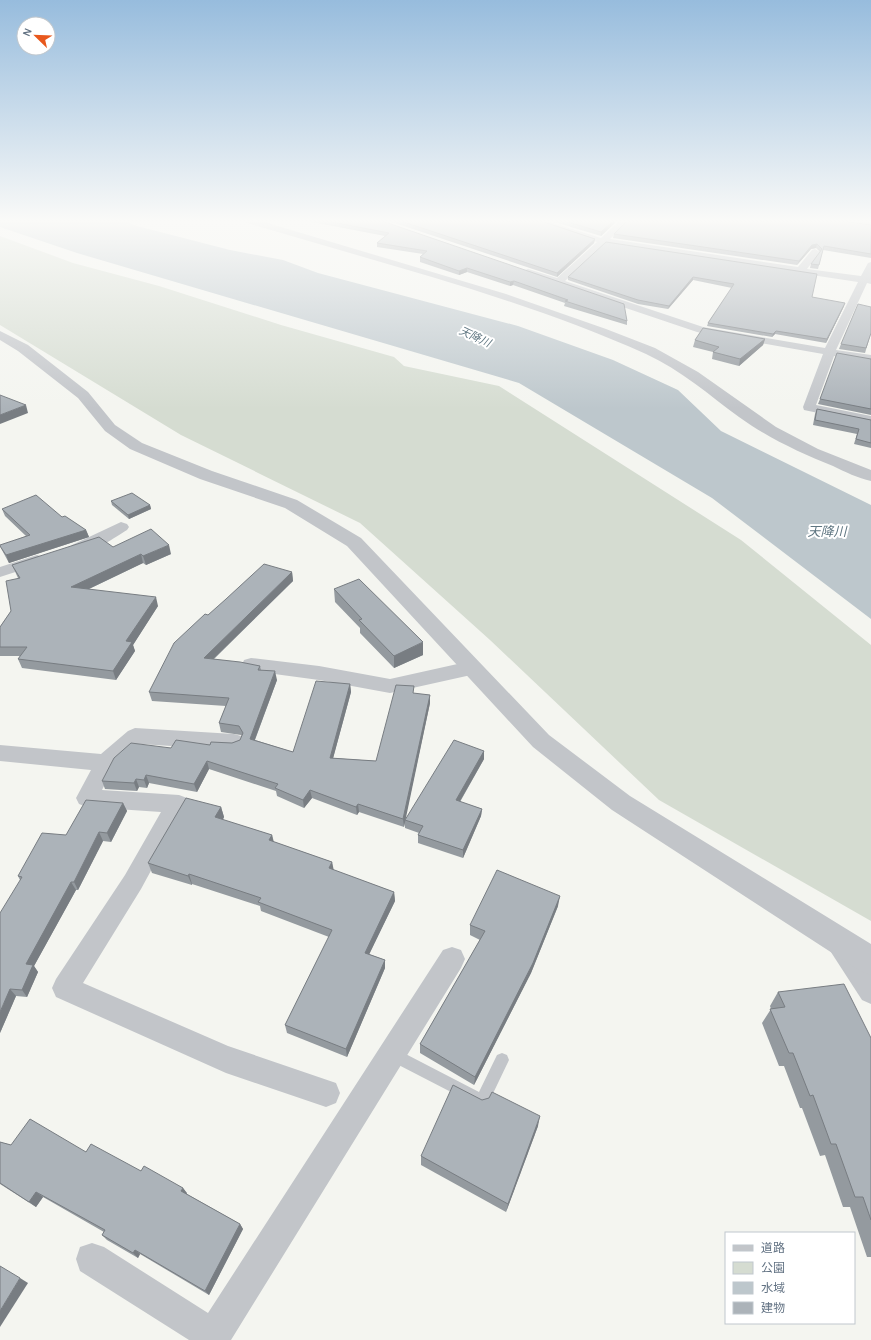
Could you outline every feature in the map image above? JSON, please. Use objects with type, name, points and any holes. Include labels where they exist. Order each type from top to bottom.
[{"type":"street","points":[[460,284],[584,325],[651,352],[683,367],[757,422],[786,440],[871,476]]},
{"type":"street","points":[[565,284],[701,330],[830,350],[871,359]]},
{"type":"street","points":[[865,284],[830,350],[809,407],[871,420]]},
{"type":"street","points":[[0,335],[23,348],[83,395],[110,428],[136,446],[206,474],[291,504],[354,542],[541,741],[621,803],[871,961]]},
{"type":"street","points":[[0,572],[90,544],[121,527]]},
{"type":"street","points":[[251,664],[319,672],[390,686],[472,668]]},
{"type":"street","points":[[234,742],[135,736],[106,762],[87,798],[179,804],[158,836],[133,882],[64,988],[226,1059],[326,1093]]},
{"type":"street","points":[[0,753],[106,762]]},
{"type":"street","points":[[835,938],[871,991]]},
{"type":"street","points":[[92,1259],[212,1338],[452,959]]},
{"type":"lane","points":[[393,1054],[482,1101],[502,1060]]},
{"type":"green space","points":[[0,284],[150,284],[159,286],[281,325],[394,357],[404,366],[499,386],[741,540],[871,645],[871,921],[659,800],[490,640],[360,523],[181,435],[0,325]]},
{"type":"water","name":"天降川","points":[[181,284],[358,284],[518,326],[613,360],[678,390],[721,431],[871,505],[871,619],[712,498],[519,383]]},
{"type":"building","points":[[521,284],[564,284],[624,304],[627,321],[565,301],[568,300]]},
{"type":"building","points":[[588,284],[688,284],[669,306],[638,300]]},
{"type":"building","points":[[731,284],[815,284],[812,297],[845,303],[827,339],[776,331],[773,334],[708,323],[734,284]]},
{"type":"building","points":[[858,304],[871,307],[871,333],[866,348],[841,344]]},
{"type":"building","points":[[703,328],[765,339],[740,359],[713,352],[719,347],[695,340]]},
{"type":"building","points":[[837,353],[871,359],[871,409],[820,399]]},
{"type":"building","points":[[0,395],[26,405],[0,415]]},
{"type":"building","points":[[817,409],[871,420],[871,443],[856,439],[859,429],[815,420]]},
{"type":"building","points":[[132,493],[150,505],[128,515],[111,501]]},
{"type":"building","points":[[36,495],[62,517],[65,516],[86,530],[6,555],[0,545],[30,535],[2,509]]},
{"type":"building","points":[[151,529],[169,545],[143,556],[141,554],[71,587],[156,597],[126,641],[132,642],[113,671],[18,659],[27,647],[0,647],[0,627],[11,611],[6,581],[20,578],[12,565],[99,537],[113,547]]},
{"type":"building","points":[[264,564],[292,572],[204,658],[240,662],[260,666],[258,670],[275,671],[250,739],[293,752],[316,681],[350,684],[330,758],[376,761],[396,685],[414,686],[413,693],[430,695],[403,819],[358,804],[356,807],[310,790],[303,800],[275,788],[278,784],[207,761],[194,784],[146,775],[144,780],[136,779],[134,783],[102,781],[114,758],[131,743],[171,748],[176,740],[210,745],[211,742],[232,743],[240,740],[243,733],[239,726],[219,723],[229,698],[149,692],[174,643],[205,614],[208,615]]},
{"type":"building","points":[[359,579],[423,642],[394,656],[359,620],[362,619],[334,589]]},
{"type":"building","points":[[454,740],[484,751],[456,800],[482,809],[463,850],[418,835],[423,826],[405,820]]},
{"type":"building","points":[[186,798],[221,807],[215,817],[272,835],[269,840],[332,862],[329,868],[394,892],[365,953],[385,960],[346,1049],[285,1025],[332,930],[258,902],[261,898],[189,874],[188,876],[148,863]]},
{"type":"building","points":[[86,800],[123,803],[107,833],[99,832],[74,882],[71,882],[26,964],[33,965],[22,990],[10,989],[0,1012],[0,913],[22,877],[18,876],[42,833],[66,835]]},
{"type":"building","points":[[497,870],[560,896],[533,963],[475,1077],[420,1044],[485,931],[470,925]]},
{"type":"building","points":[[844,984],[871,1038],[871,1220],[863,1197],[855,1197],[836,1144],[831,1144],[813,1095],[810,1096],[793,1053],[789,1053],[770,1009],[785,1007],[778,992]]},
{"type":"building","points":[[453,1085],[482,1100],[489,1098],[492,1092],[540,1116],[508,1204],[421,1156]]},
{"type":"building","points":[[30,1119],[86,1152],[91,1144],[141,1171],[144,1166],[183,1188],[181,1191],[240,1224],[205,1291],[135,1250],[133,1253],[102,1235],[105,1230],[36,1192],[29,1202],[0,1183],[0,1142],[11,1145]]},
{"type":"building","points":[[0,1266],[20,1278],[0,1311]]}]
